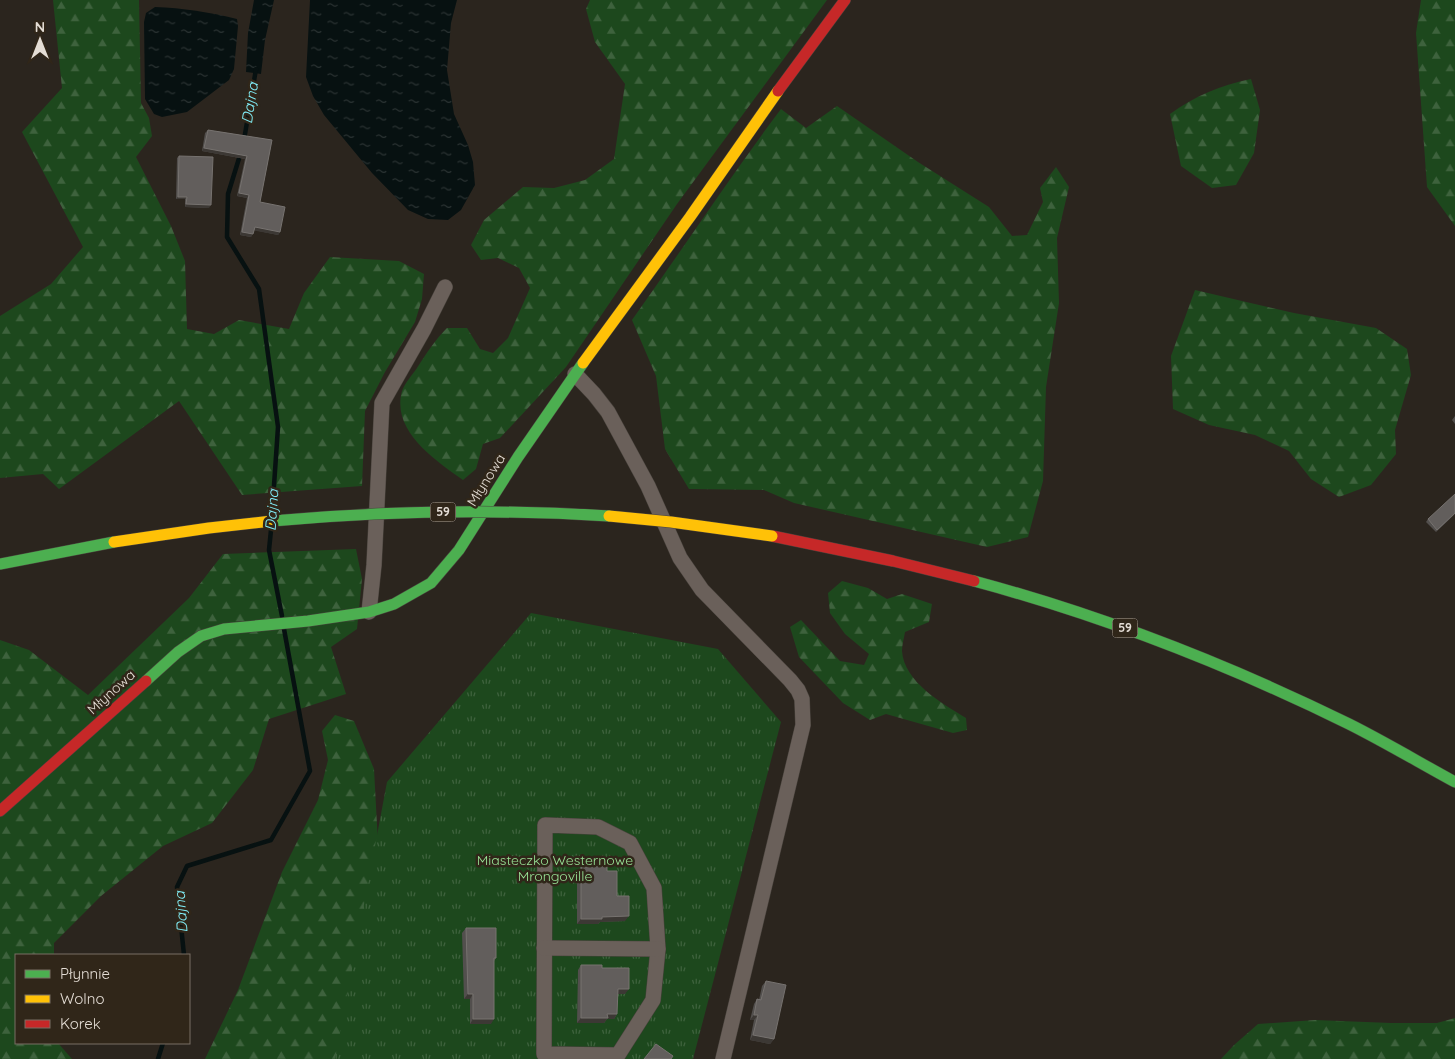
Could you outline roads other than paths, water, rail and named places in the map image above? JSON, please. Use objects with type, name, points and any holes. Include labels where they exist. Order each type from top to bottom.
[{"type":"main road","name":"Młynowa","points":[[0,811],[178,652],[201,636],[224,629],[308,621],[369,612],[394,604],[431,583],[460,550],[518,457],[629,298],[690,217],[726,163],[845,0]]},
{"type":"main road","name":"59","points":[[0,564],[114,542],[241,524],[444,512],[520,512],[619,517],[772,536],[886,559],[966,578],[1141,634],[1199,656],[1350,725],[1455,782]]},
{"type":"street","points":[[369,612],[374,565],[382,403],[424,329],[445,287]]},
{"type":"street","points":[[576,374],[608,412],[648,486],[680,558],[697,582],[724,613],[790,680],[802,699],[803,725],[723,1059]]},
{"type":"street","points":[[545,825],[598,827],[630,843],[654,888],[658,949],[653,1000],[617,1057],[575,1057],[544,1054],[545,825]]},
{"type":"street","points":[[544,948],[658,949]]},
{"type":"water","points":[[254,0],[274,0],[265,40],[261,74],[246,72],[248,33]]},
{"type":"water","points":[[310,0],[457,0],[451,23],[447,70],[454,114],[468,145],[473,162],[475,185],[461,210],[448,220],[428,219],[408,210],[372,173],[324,115],[313,96],[306,77]]},
{"type":"water","points":[[155,7],[186,9],[237,19],[238,26],[234,69],[229,80],[187,112],[162,117],[154,114],[145,99],[144,22],[146,13]]},
{"type":"waterway","name":"Dajna","points":[[244,140],[256,69]]},
{"type":"waterway","name":"Dajna","points":[[241,152],[228,194],[227,237],[259,289],[278,427],[272,515]]},
{"type":"waterway","name":"Dajna","points":[[271,530],[269,550],[282,616]]},
{"type":"waterway","name":"Dajna","points":[[184,954],[177,887],[187,866],[271,840],[310,771],[284,629]]},
{"type":"waterway","name":"Dajna","points":[[158,1059],[163,1044]]},
{"type":"park label","name":"Miasteczko Westernowe Mrongoville","points":[[555,868]]}]
